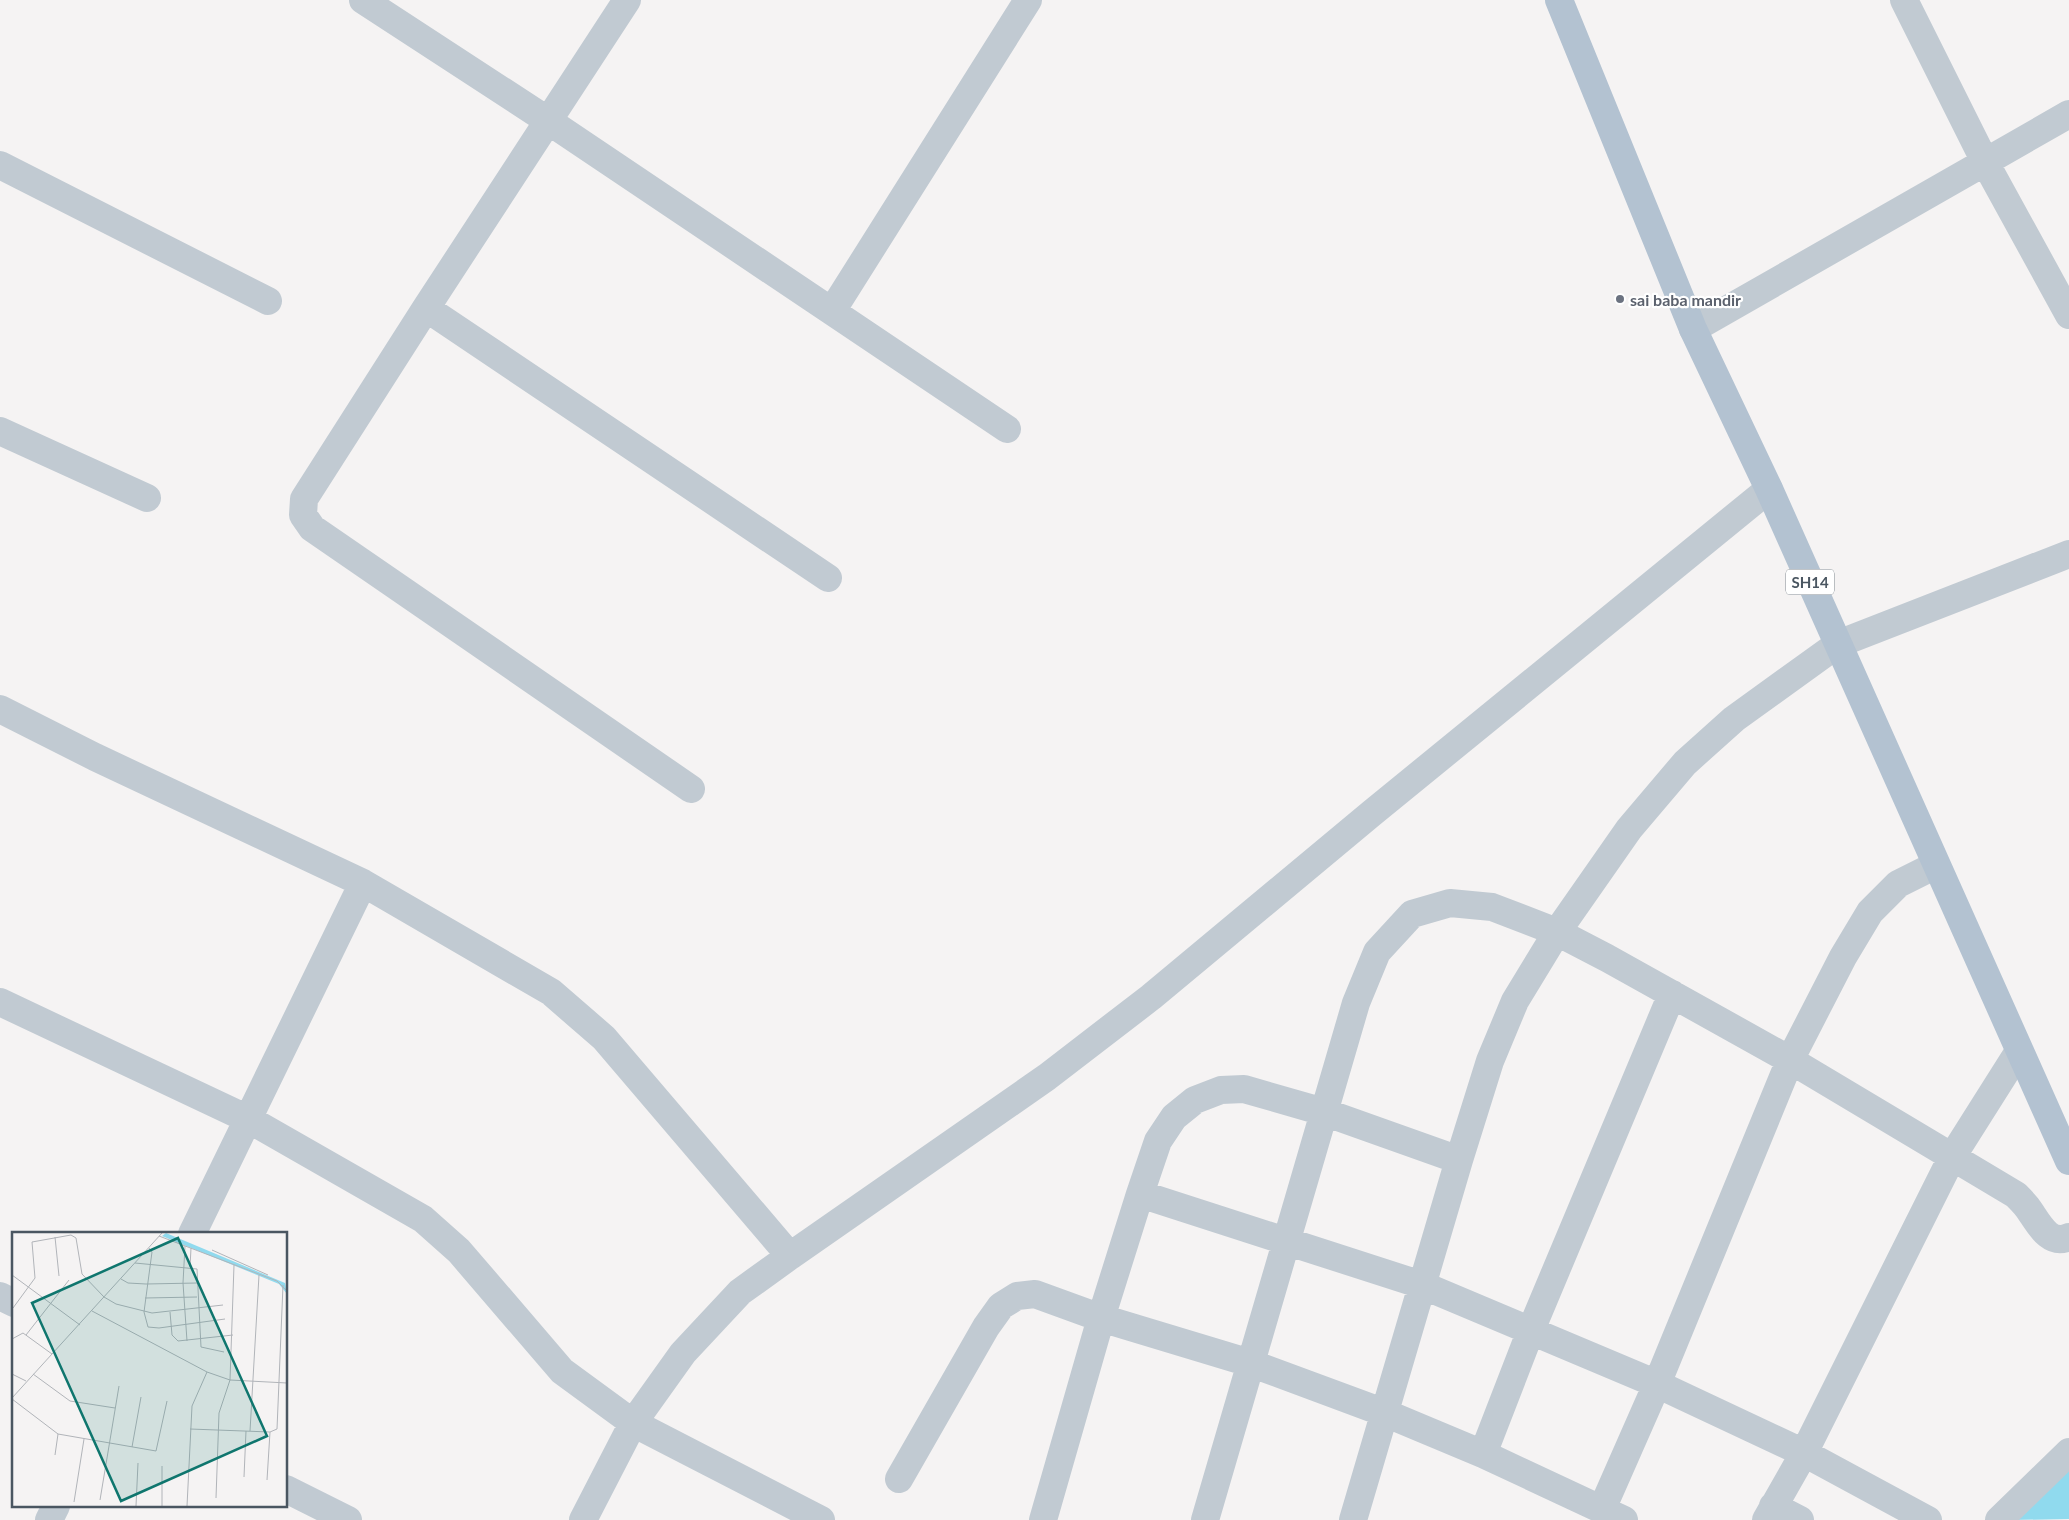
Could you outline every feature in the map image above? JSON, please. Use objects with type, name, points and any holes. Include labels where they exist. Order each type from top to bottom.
[{"type":"main road","name":"SH14","points":[[1559,0],[1694,329],[1769,489],[2069,1161]]},
{"type":"street","points":[[363,0],[547,120],[1007,429]]},
{"type":"street","points":[[627,0],[547,120],[304,499],[302,515],[312,528],[692,789]]},
{"type":"street","points":[[832,311],[1028,0]]},
{"type":"street","points":[[1904,0],[1985,162],[2069,315]]},
{"type":"street","points":[[1694,329],[2069,114]]},
{"type":"street","points":[[0,166],[268,301]]},
{"type":"street","points":[[426,308],[828,578]]},
{"type":"street","points":[[0,430],[147,498]]},
{"type":"street","points":[[583,1520],[633,1423],[683,1353],[740,1292],[1047,1077],[1151,997],[1372,813],[1769,489]]},
{"type":"street","points":[[1353,1520],[1458,1160],[1490,1061],[1515,1001],[1557,932],[1629,829],[1685,763],[1734,719],[1838,644],[2069,554]]},
{"type":"street","points":[[0,709],[96,758],[363,883],[551,992],[604,1038],[790,1256]]},
{"type":"street","points":[[898,1478],[986,1327],[1001,1306],[1017,1296],[1035,1294],[1102,1318],[1250,1363],[1385,1413],[1483,1454],[1613,1514],[1657,1384],[1790,1060],[1870,912],[1898,884],[1936,865]]},
{"type":"street","points":[[193,1232],[363,883]]},
{"type":"street","points":[[1205,1520],[1356,1003],[1377,952],[1412,914],[1450,903],[1492,908],[1557,932],[1790,1060],[2016,1195],[2026,1206],[2042,1231],[2052,1237],[2064,1239],[2069,1237]]},
{"type":"street","points":[[1483,1454],[1531,1330],[1672,994]]},
{"type":"street","points":[[0,1002],[248,1118],[423,1219],[459,1251],[562,1371],[633,1423],[820,1520]]},
{"type":"street","points":[[1800,1520],[1770,1513],[1804,1453],[1952,1157],[2020,1051]]},
{"type":"street","points":[[1044,1520],[1140,1194],[1158,1141],[1174,1117],[1195,1100],[1222,1090],[1244,1089],[1324,1112],[1458,1160]]},
{"type":"street","points":[[1140,1194],[1422,1285],[1531,1330],[1657,1384],[1804,1453],[1928,1520]]},
{"type":"street","points":[[0,1296],[12,1302]]},
{"type":"street","points":[[1999,1520],[2069,1452]]},
{"type":"street","points":[[288,1490],[348,1520]]},
{"type":"street","points":[[49,1520],[55,1508]]},
{"type":"water","points":[[2069,1464],[2069,1519],[2010,1520]]},
{"type":"place","name":"sai baba mandir","points":[[1620,299]]}]
